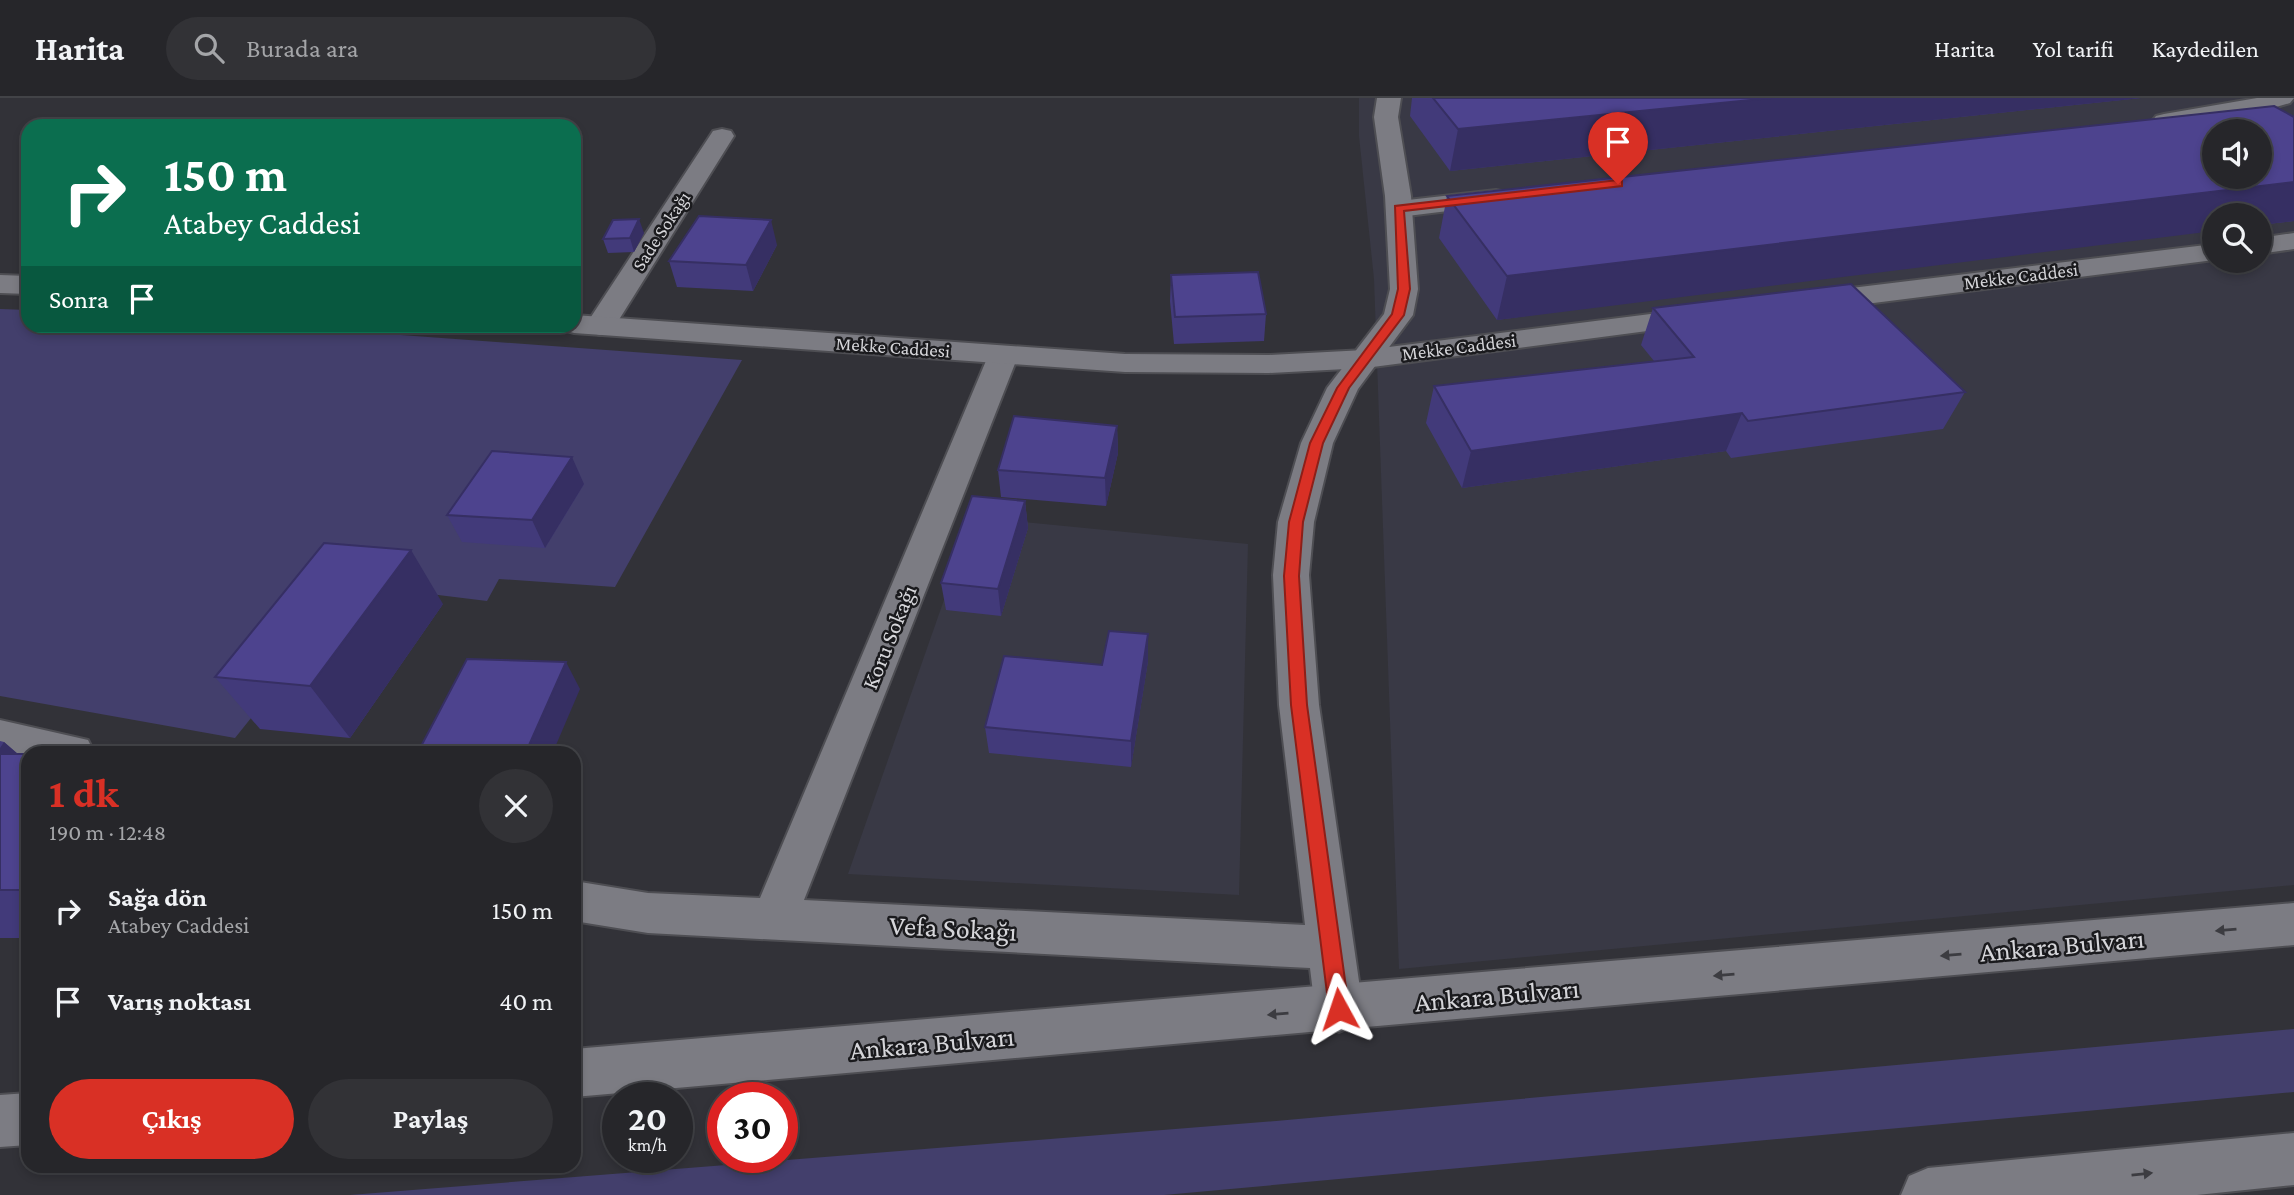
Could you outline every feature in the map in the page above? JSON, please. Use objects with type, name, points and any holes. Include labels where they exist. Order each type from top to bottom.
[{"type":"street","points":[[1339,1009],[1299,705],[1291,576],[1296,522],[1317,443],[1343,388],[1398,315],[1404,289],[1399,209],[1386,117],[1389,98]]},
{"type":"street","points":[[2139,124],[2220,112],[2283,98]]},
{"type":"street","points":[[2220,112],[2232,119]]},
{"type":"street","name":"Sade Sokağı","points":[[587,325],[722,136]]},
{"type":"street","points":[[1399,209],[1522,195]]},
{"type":"street","points":[[2272,245],[2294,242]]},
{"type":"street","name":"Mekke Caddesi","points":[[1789,305],[2202,253]]},
{"type":"street","points":[[0,284],[21,285]]},
{"type":"street","name":"Mekke Caddesi","points":[[587,325],[1125,363],[1269,364],[1364,359],[1721,314]]},
{"type":"street","name":"Koru Sokağı","points":[[774,919],[1003,356]]},
{"type":"street","points":[[0,736],[46,746]]},
{"type":"street","name":"Vefa Sokağı","points":[[581,902],[648,913],[1333,948]]},
{"type":"street","name":"Ankara Bulvarı","points":[[581,1072],[1339,1009],[2294,924]]},
{"type":"street","points":[[0,1121],[21,1120]]},
{"type":"street","points":[[1928,1195],[2081,1188],[2294,1159]]},
{"type":"shaded area","points":[[1359,98],[2294,98],[2294,885],[1399,969],[1374,279],[1359,136]]},
{"type":"shaded area","points":[[0,309],[21,310],[21,333],[374,333],[742,360],[615,587],[499,579],[487,601],[357,585],[235,738],[0,696]]},
{"type":"shaded area","points":[[973,517],[1248,544],[1239,895],[848,874]]},
{"type":"shaded area","points":[[2294,1029],[2294,1092],[1164,1195],[350,1195],[625,1173],[693,1173],[693,1168],[707,1166],[707,1173],[798,1173],[798,1159],[1276,1121]]},
{"type":"building","points":[[1433,98],[1771,98],[1458,129]]},
{"type":"building","points":[[2274,106],[2294,117],[2294,182],[2272,185],[2272,119],[2202,119],[2202,189],[2235,189],[1507,276],[1447,196]]},
{"type":"building","points":[[699,216],[771,220],[746,265],[669,261]]},
{"type":"building","points":[[639,219],[630,238],[603,239],[613,220]]},
{"type":"building","points":[[1258,272],[1266,314],[1175,317],[1171,275]]},
{"type":"building","points":[[1851,284],[1965,392],[1748,421],[1742,413],[1471,451],[1434,386],[1694,357],[1653,308]]},
{"type":"building","points":[[1014,416],[1117,426],[1105,478],[998,470]]},
{"type":"building","points":[[492,451],[572,457],[532,520],[447,515]]},
{"type":"building","points":[[972,496],[1025,501],[998,589],[941,583]]},
{"type":"building","points":[[324,543],[411,550],[310,686],[215,677]]},
{"type":"building","points":[[1109,631],[1148,634],[1131,741],[985,727],[1004,656],[1102,665]]},
{"type":"building","points":[[467,659],[566,662],[529,746],[421,746]]},
{"type":"building","points":[[0,754],[21,754],[21,890],[0,890]]},
{"type":"route","points":[[1339,1009],[1299,705],[1291,576],[1296,522],[1317,443],[1343,388],[1398,315],[1404,289],[1399,209],[1618,184]]}]
